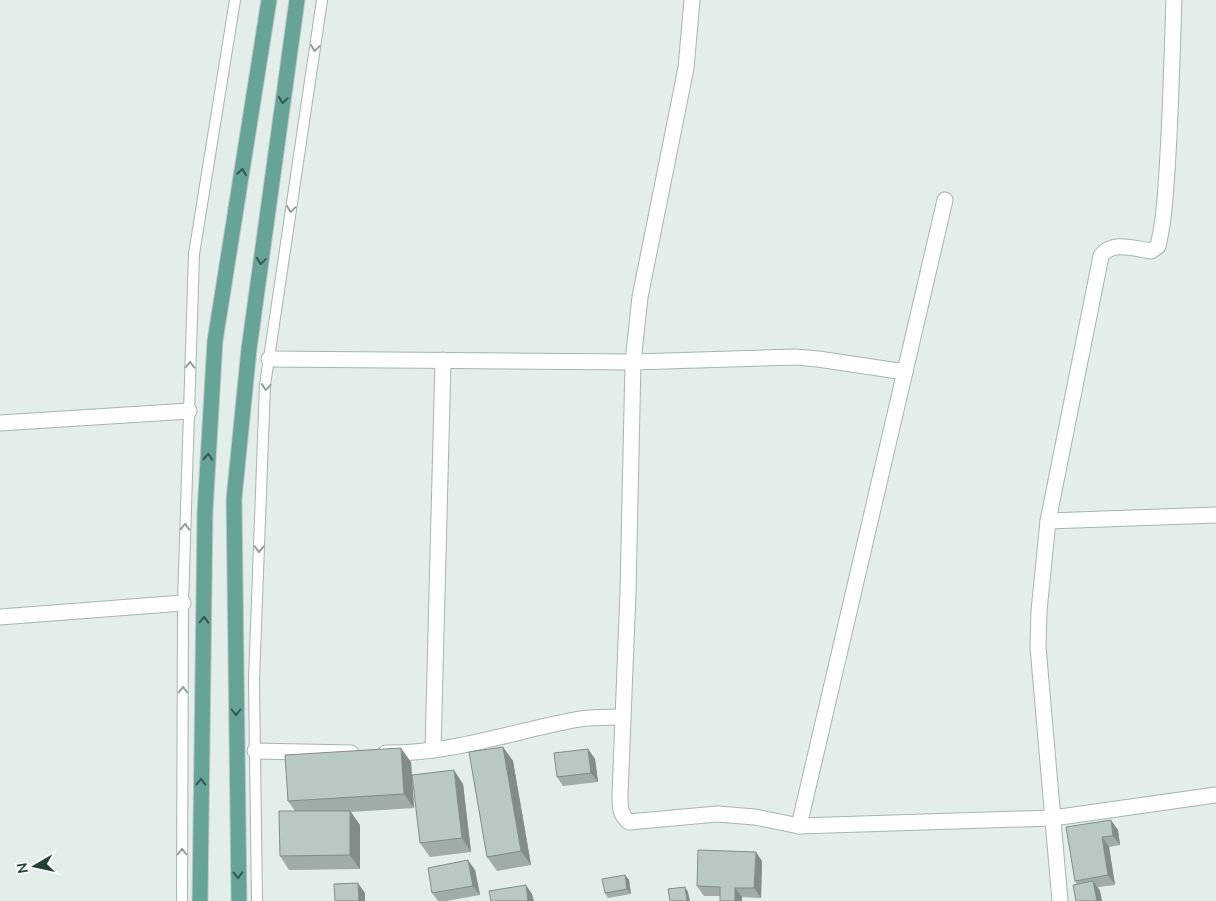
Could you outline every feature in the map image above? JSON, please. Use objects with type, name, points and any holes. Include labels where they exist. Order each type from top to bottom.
[{"type":"main road","points":[[200,901],[205,512],[215,341],[269,0]]},
{"type":"main road","points":[[239,901],[234,498],[249,349],[297,0]]},
{"type":"street","points":[[692,0],[686,68],[640,297],[633,362],[620,809],[624,818],[629,822],[717,814],[755,817],[799,826],[1053,818],[1216,795]]},
{"type":"street","points":[[1060,901],[1038,647],[1039,611],[1048,521],[1101,256],[1104,252],[1114,247],[1150,251],[1158,246],[1165,198],[1168,152],[1174,0]]},
{"type":"street","points":[[799,826],[945,200]]},
{"type":"street","points":[[269,359],[633,362],[795,357],[905,372]]},
{"type":"street","points":[[433,750],[443,360]]},
{"type":"street","points":[[0,423],[189,411]]},
{"type":"street","points":[[1048,521],[1216,515]]},
{"type":"street","points":[[0,617],[183,603]]},
{"type":"street","points":[[255,751],[410,754],[522,733],[575,719],[623,716]]},
{"type":"lane","points":[[182,901],[183,603],[194,254],[235,0]]},
{"type":"lane","points":[[257,901],[254,680],[265,385],[322,0]]},
{"type":"building","points":[[503,747],[521,851],[487,857],[469,752]]},
{"type":"building","points":[[401,748],[404,794],[288,801],[285,755]]},
{"type":"building","points":[[588,749],[591,773],[557,777],[554,753]]},
{"type":"building","points":[[454,770],[462,838],[420,843],[412,775]]},
{"type":"building","points":[[279,811],[350,811],[350,855],[280,856]]},
{"type":"building","points":[[1111,820],[1113,836],[1102,837],[1108,875],[1075,881],[1066,827]]},
{"type":"building","points":[[698,850],[756,852],[754,888],[735,888],[735,901],[720,901],[720,887],[697,886]]},
{"type":"building","points":[[468,860],[473,886],[432,893],[428,868]]},
{"type":"building","points":[[625,875],[627,889],[605,893],[602,879]]},
{"type":"building","points":[[1093,881],[1097,901],[1076,901],[1073,885]]},
{"type":"building","points":[[358,883],[359,901],[335,901],[334,884]]},
{"type":"building","points":[[526,885],[528,901],[491,901],[489,891]]},
{"type":"building","points":[[685,887],[687,901],[670,901],[668,889]]}]
